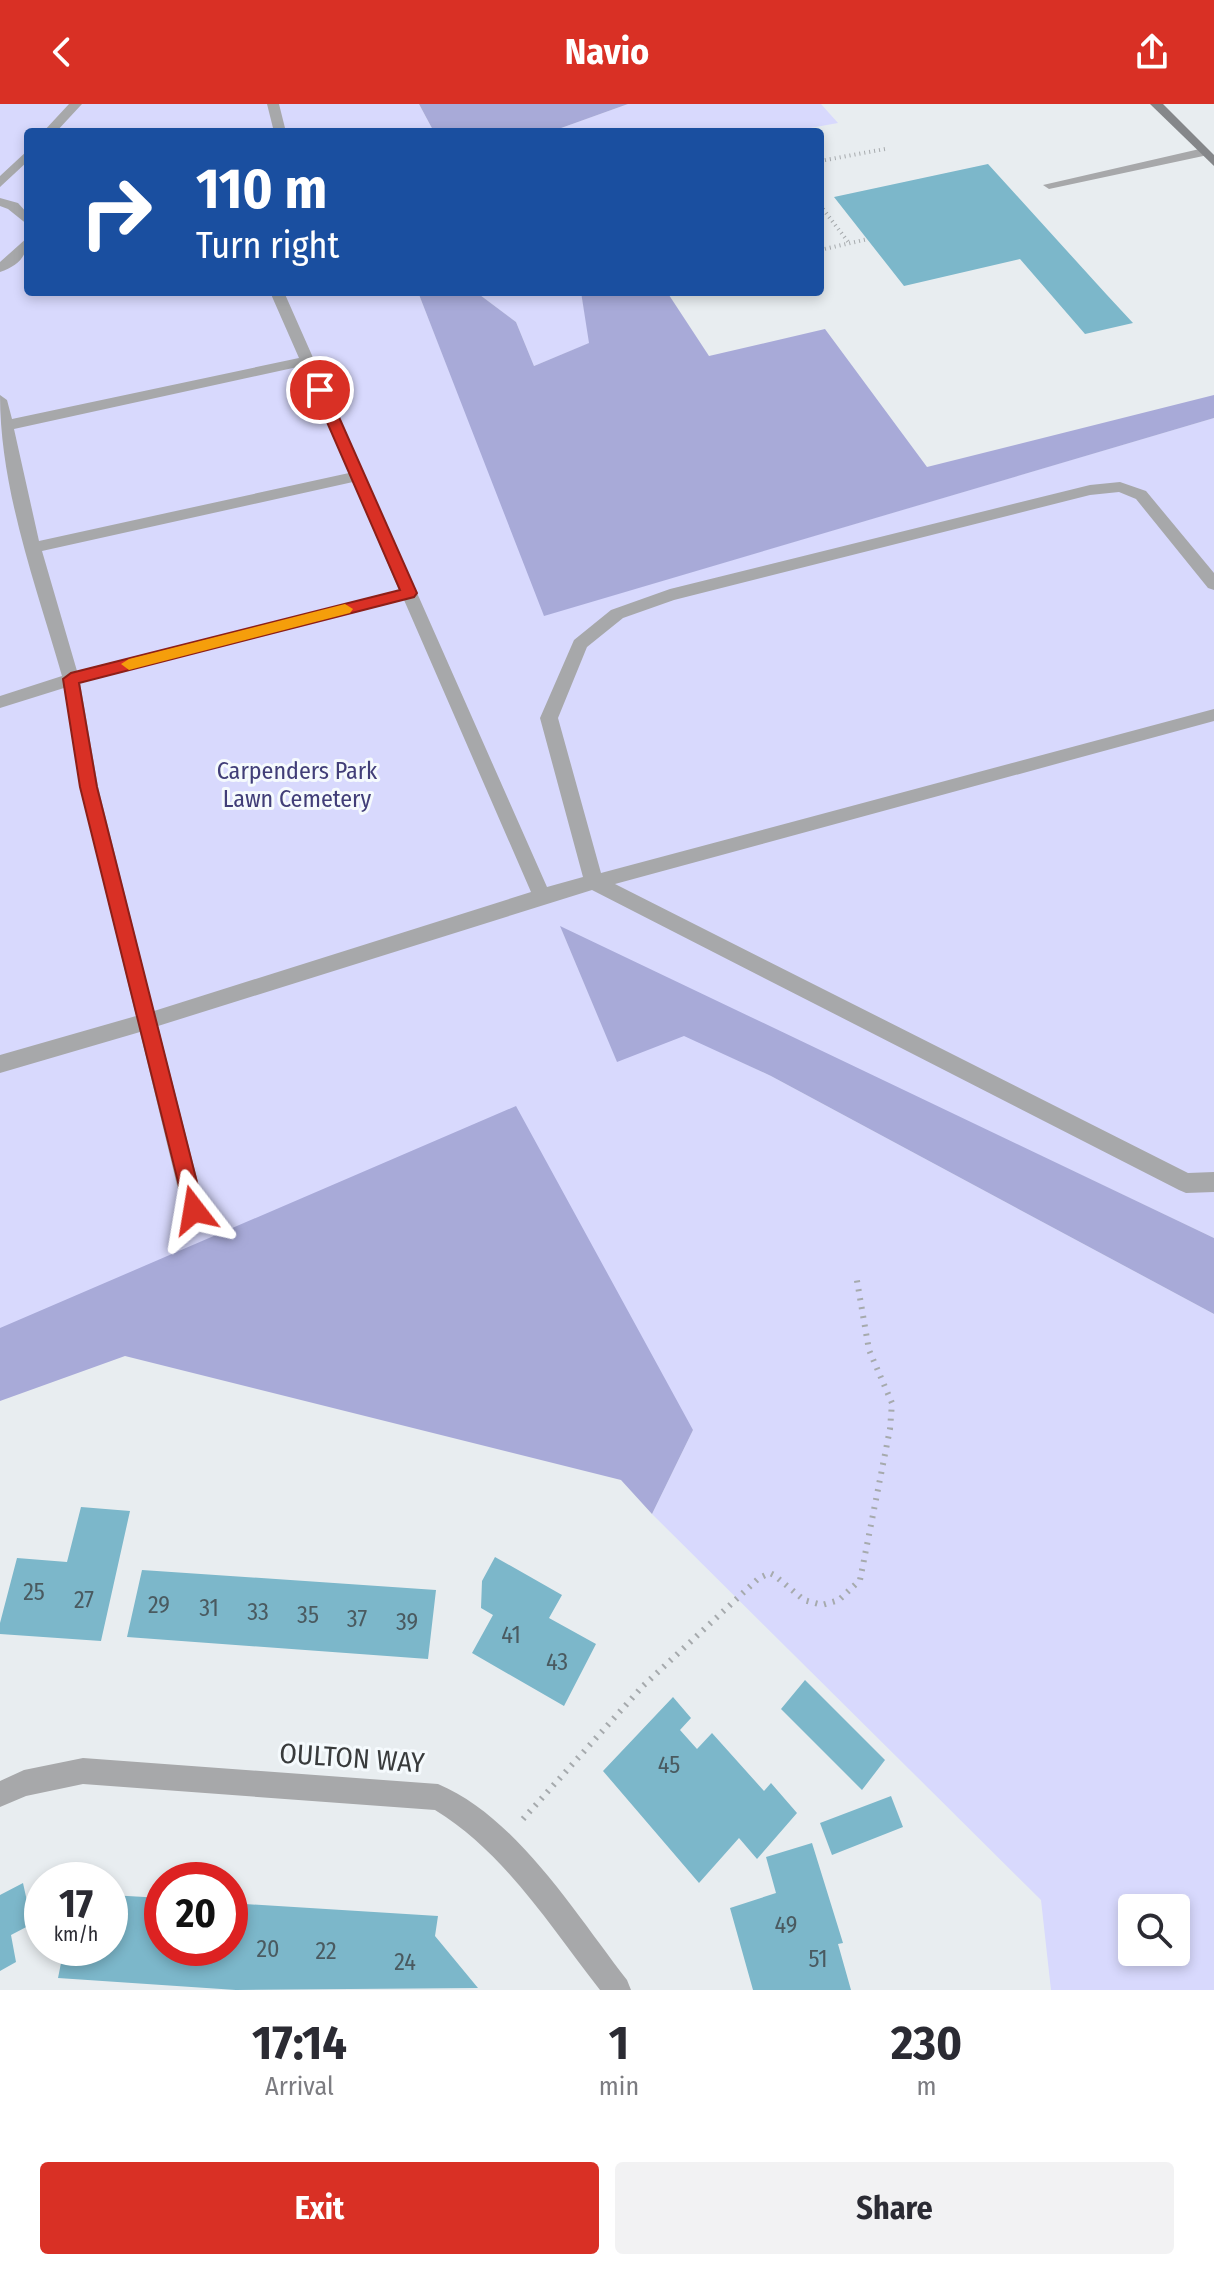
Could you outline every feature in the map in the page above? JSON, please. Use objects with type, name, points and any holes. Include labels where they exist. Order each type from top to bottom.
[{"type":"main road","points":[[1156,104],[1209,157]]},
{"type":"street","points":[[53,128],[76,104]]},
{"type":"street","points":[[273,104],[279,128]]},
{"type":"street","points":[[1049,185],[1209,157]]},
{"type":"street","points":[[0,183],[24,158]]},
{"type":"street","points":[[0,202],[13,206],[24,217]]},
{"type":"street","points":[[0,268],[21,258]]},
{"type":"street","points":[[279,296],[542,896]]},
{"type":"street","points":[[8,425],[307,361]]},
{"type":"street","points":[[0,400],[33,548],[71,679],[89,787],[194,1210]]},
{"type":"street","points":[[33,548],[358,476]]},
{"type":"street","points":[[1214,584],[1141,495],[1120,487],[1090,490],[670,595],[617,614],[580,644],[549,718],[594,882],[1186,1183],[1214,1182]]},
{"type":"street","points":[[0,702],[71,679],[409,593]]},
{"type":"street","points":[[0,1064],[148,1021],[542,896],[1214,715]]},
{"type":"street","name":"OULTON WAY","points":[[0,1794],[24,1783],[83,1771],[438,1797],[462,1809],[501,1844],[617,1990]]},
{"type":"path","points":[[824,160],[885,149]]},
{"type":"path","points":[[824,210],[849,243]]},
{"type":"path","points":[[824,249],[868,239]]},
{"type":"path","points":[[501,1844],[643,1686],[759,1578],[770,1573],[779,1576],[797,1596],[822,1605],[838,1602],[850,1595],[860,1580],[890,1429],[892,1403],[869,1350],[856,1275]]},
{"type":"green space","name":"Carpenders Park Lawn Cemetery","points":[[0,104],[419,104],[432,128],[24,128],[24,296],[420,296],[545,615],[1214,418],[1214,1238],[561,928],[617,1061],[684,1035],[771,1076],[1214,1314],[1214,1990],[1051,1990],[1041,1900],[652,1514],[693,1430],[0,1328]]},
{"type":"green space","points":[[628,104],[821,104],[838,123],[810,128],[561,128]]},
{"type":"green space","points":[[481,296],[582,296],[590,343],[534,366],[516,322]]},
{"type":"shaded area","points":[[419,104],[628,104],[561,128],[432,128]]},
{"type":"shaded area","points":[[420,296],[481,296],[516,322],[534,366],[589,343],[582,296],[670,296],[709,356],[825,329],[927,467],[1214,395],[1214,418],[544,616]]},
{"type":"shaded area","points":[[560,926],[1214,1238],[1214,1314],[771,1076],[684,1036],[617,1062]]},
{"type":"shaded area","points":[[516,1106],[693,1430],[652,1514],[621,1480],[125,1356],[0,1401],[0,1328]]},
{"type":"building","points":[[988,164],[1133,323],[1085,334],[1020,259],[904,286],[834,197]]},
{"type":"building","points":[[81,1507],[130,1511],[101,1641],[0,1634],[0,1623],[17,1558],[67,1562]]},
{"type":"building","points":[[495,1557],[562,1595],[549,1618],[596,1644],[564,1706],[472,1653],[493,1615],[481,1608],[482,1581]]},
{"type":"building","points":[[142,1570],[436,1590],[428,1659],[127,1637]]},
{"type":"building","points":[[805,1680],[885,1760],[862,1790],[781,1709]]},
{"type":"building","points":[[673,1697],[691,1718],[680,1730],[697,1749],[712,1733],[764,1791],[771,1783],[797,1813],[757,1859],[739,1838],[699,1883],[603,1771]]},
{"type":"building","points":[[891,1796],[903,1827],[832,1855],[820,1823]]},
{"type":"building","points":[[812,1843],[843,1943],[838,1944],[851,1990],[753,1990],[730,1908],[776,1893],[766,1857]]},
{"type":"building","points":[[23,1883],[24,1928],[11,1935],[16,1962],[0,1971],[0,1895]]},
{"type":"building","points":[[128,1896],[144,1897],[144,1966],[248,1966],[248,1904],[438,1916],[435,1936],[478,1988],[236,1990],[58,1978],[60,1966],[128,1966]]},
{"type":"slow traffic","points":[[129,664],[345,609]]},
{"type":"route","points":[[194,1210],[89,787],[71,679],[409,593],[320,390]]}]
